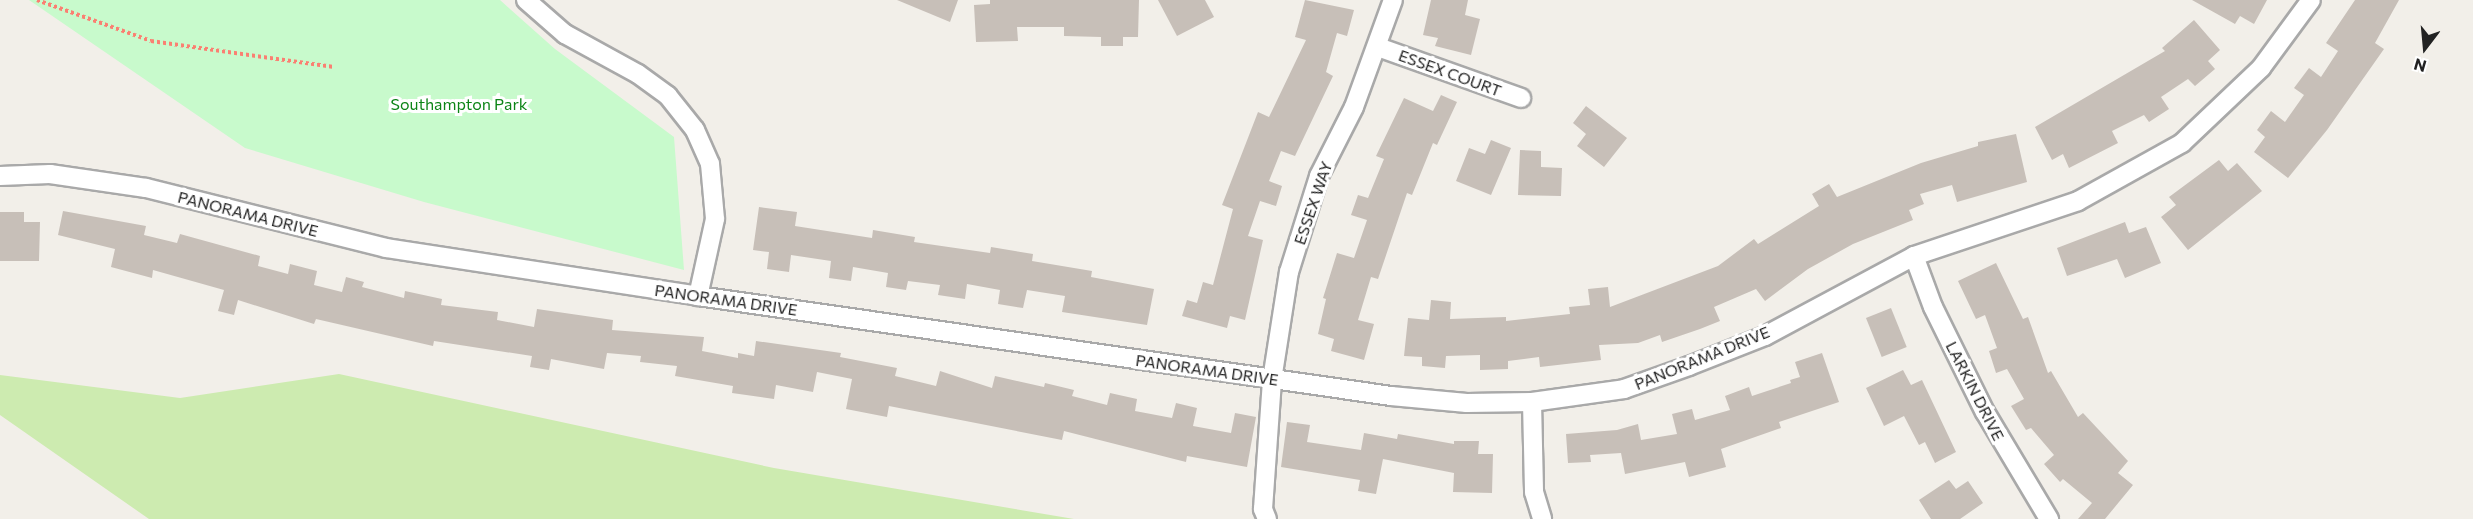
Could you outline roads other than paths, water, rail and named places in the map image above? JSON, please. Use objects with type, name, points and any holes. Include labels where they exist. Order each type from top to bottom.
[{"type":"street","points":[[526,0],[565,34],[638,74],[668,96],[695,130],[710,164],[714,219],[698,296]]},
{"type":"street","name":"ESSEX WAY","points":[[1267,519],[1263,509],[1272,380],[1289,272],[1319,176],[1378,47],[1393,0]]},
{"type":"street","name":"PANORAMA DRIVE","points":[[0,176],[50,174],[146,188],[386,248],[698,296],[1272,380],[1467,403],[1532,402],[1624,389],[1689,366],[1765,336],[1914,256],[2078,201],[2182,143],[2261,68],[2311,0]]},
{"type":"street","name":"ESSEX COURT","points":[[1378,47],[1521,98]]},
{"type":"street","name":"LARKIN DRIVE","points":[[1914,256],[1934,307],[1984,412],[2049,519]]},
{"type":"street","points":[[1532,402],[1534,492],[1542,519]]},
{"type":"park label","name":"Southampton Park","points":[[459,104]]}]
